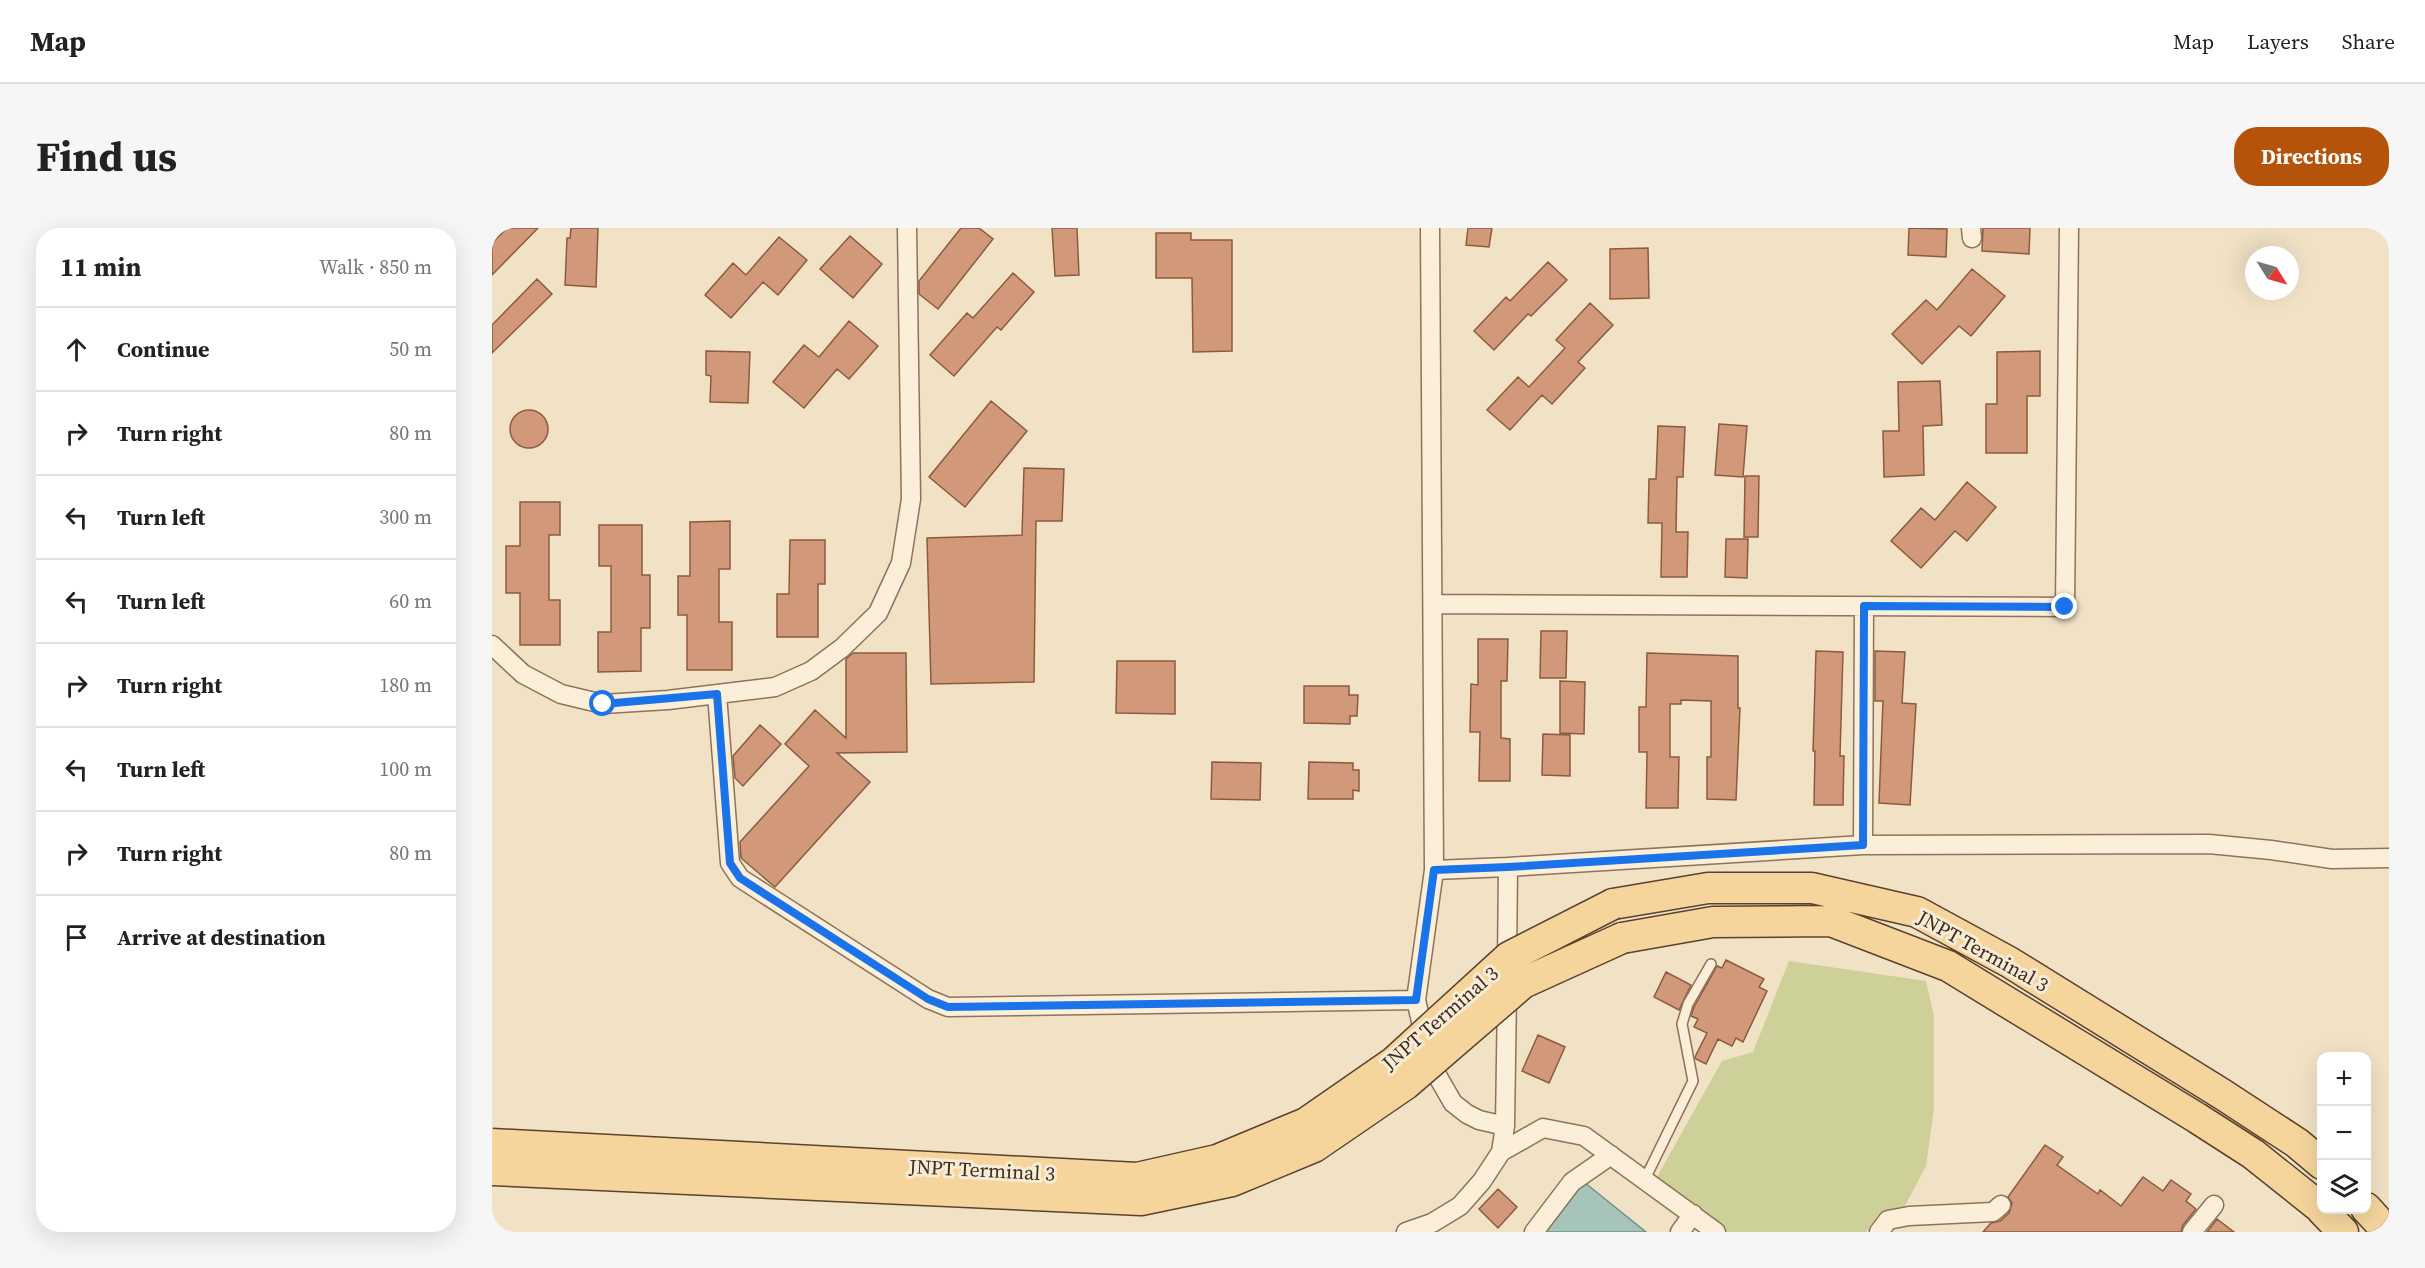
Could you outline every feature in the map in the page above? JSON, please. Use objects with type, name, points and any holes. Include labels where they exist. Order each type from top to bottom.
[{"type":"main road","name":"JNPT Terminal 3","points":[[492,1144],[1137,1178],[1217,1160],[1306,1123],[1394,1062],[1509,957],[1613,904],[1708,888],[1812,888],[1917,912],[2009,962],[2288,1136],[2317,1160]]},
{"type":"main road","name":"JNPT Terminal 3","points":[[492,1170],[1141,1200],[1232,1181],[1314,1147],[1406,1084],[1523,983],[1622,938],[1713,922],[1831,921],[1948,966],[2253,1154],[2317,1205]]},
{"type":"main road","points":[[2371,1213],[2388,1232]]},
{"type":"main road","name":"JNPT Terminal 3","points":[[2327,1214],[2343,1232]]},
{"type":"street","points":[[492,645],[523,674],[561,694],[603,704],[775,687],[812,671],[842,648],[878,613],[901,563],[911,499],[907,228]]},
{"type":"street","points":[[1430,228],[1434,870],[1416,1000],[1434,1067],[1453,1103],[1479,1120],[1505,1126]]},
{"type":"street","points":[[1434,604],[2065,607],[2069,228]]},
{"type":"street","points":[[1863,845],[1864,606]]},
{"type":"street","points":[[717,694],[730,863],[740,878],[938,1003],[948,1007],[1416,1000]]},
{"type":"street","points":[[1434,870],[1863,845],[2209,844],[2332,859],[2389,858]]},
{"type":"street","points":[[1502,1152],[1505,1126],[1508,867]]},
{"type":"street","points":[[1406,1232],[1432,1223],[1460,1206],[1482,1181],[1502,1152],[1544,1128],[1584,1136],[1716,1232]]},
{"type":"street","points":[[1534,1232],[1572,1182],[1611,1155]]},
{"type":"street","points":[[1879,1232],[1888,1220],[1909,1216],[1993,1212],[2001,1205]]},
{"type":"street","points":[[2192,1232],[2214,1205]]},
{"type":"street","points":[[1680,1232],[1693,1214]]},
{"type":"lane","points":[[1644,1179],[1693,1082],[1682,1024],[1688,1004],[1710,964]]},
{"type":"green space","points":[[1789,961],[1926,981],[1934,1016],[1934,1109],[1926,1166],[1904,1208],[1878,1215],[1866,1232],[1727,1232],[1657,1177],[1722,1061],[1753,1052]]},
{"type":"water","points":[[1584,1182],[1646,1232],[1546,1232]]},
{"type":"building","points":[[507,228],[538,228],[492,275],[492,243]]},
{"type":"building","points":[[571,228],[598,228],[596,287],[565,285],[567,238],[570,238]]},
{"type":"building","points":[[961,228],[979,228],[993,239],[938,309],[919,294],[919,281]]},
{"type":"building","points":[[1052,228],[1077,228],[1079,275],[1055,276]]},
{"type":"building","points":[[1468,228],[1492,228],[1489,247],[1466,245]]},
{"type":"building","points":[[1909,228],[1947,229],[1946,257],[1908,255]]},
{"type":"building","points":[[1983,228],[2030,228],[2029,254],[1982,251]]},
{"type":"building","points":[[1156,233],[1191,233],[1191,240],[1232,240],[1232,351],[1193,352],[1192,278],[1156,278]]},
{"type":"building","points":[[850,236],[882,264],[853,298],[820,269]]},
{"type":"building","points":[[779,237],[807,260],[778,295],[763,282],[731,318],[705,295],[733,263],[746,275]]},
{"type":"building","points":[[1648,248],[1649,298],[1610,299],[1610,249]]},
{"type":"building","points":[[1548,262],[1567,280],[1531,316],[1528,314],[1494,350],[1474,331],[1506,297],[1510,301]]},
{"type":"building","points":[[1972,269],[2005,296],[1971,336],[1959,326],[1922,364],[1892,334],[1926,300],[1937,310]]},
{"type":"building","points":[[1013,273],[1034,292],[1001,330],[997,327],[954,376],[930,355],[967,313],[973,318]]},
{"type":"building","points":[[537,279],[552,294],[492,353],[492,325]]},
{"type":"building","points":[[1590,303],[1613,325],[1578,362],[1585,368],[1552,404],[1542,395],[1510,430],[1487,410],[1518,377],[1529,387],[1565,348],[1556,340]]},
{"type":"building","points":[[849,321],[878,346],[849,379],[837,369],[804,408],[773,382],[804,345],[819,357]]},
{"type":"building","points":[[706,351],[750,352],[748,403],[710,402],[711,376],[706,375]]},
{"type":"building","points":[[2040,351],[2040,396],[2027,396],[2027,453],[1986,453],[1986,404],[1997,404],[1997,352]]},
{"type":"building","points":[[1940,381],[1942,425],[1923,426],[1924,475],[1884,477],[1883,431],[1899,431],[1898,382]]},
{"type":"building","points":[[991,401],[1027,431],[965,507],[929,477]]},
{"type":"building","points":[[529,410],[542,416],[548,429],[542,442],[529,448],[516,442],[510,429],[516,416]]},
{"type":"building","points":[[1719,424],[1747,426],[1743,477],[1715,475]]},
{"type":"building","points":[[1658,426],[1685,427],[1683,477],[1677,477],[1676,532],[1688,532],[1687,577],[1661,577],[1662,523],[1648,523],[1649,479],[1656,479]]},
{"type":"building","points":[[1024,468],[1064,469],[1062,521],[1036,521],[1034,682],[931,684],[927,538],[1022,535]]},
{"type":"building","points":[[1745,476],[1759,476],[1758,537],[1744,537]]},
{"type":"building","points":[[1967,482],[1996,507],[1967,541],[1955,531],[1921,568],[1891,541],[1921,508],[1935,520]]},
{"type":"building","points":[[520,502],[560,502],[560,535],[549,535],[549,600],[560,600],[560,645],[520,645],[520,593],[506,593],[506,546],[520,546]]},
{"type":"building","points":[[730,521],[730,569],[719,569],[719,622],[732,622],[732,670],[687,670],[687,615],[678,615],[678,576],[690,576],[690,522]]},
{"type":"building","points":[[599,525],[642,525],[642,575],[650,575],[650,628],[641,628],[641,671],[598,672],[598,632],[611,632],[611,566],[599,566]]},
{"type":"building","points":[[1726,539],[1748,539],[1747,578],[1725,577]]},
{"type":"building","points":[[790,540],[825,540],[825,584],[818,584],[818,637],[777,637],[777,594],[789,594]]},
{"type":"building","points":[[1541,631],[1567,631],[1566,678],[1540,678]]},
{"type":"building","points":[[1478,639],[1508,639],[1507,681],[1501,681],[1501,738],[1510,739],[1510,781],[1479,781],[1480,732],[1470,732],[1471,684],[1478,685]]},
{"type":"building","points":[[1816,651],[1843,652],[1840,756],[1844,756],[1843,805],[1814,805]]},
{"type":"building","points":[[1875,651],[1905,652],[1902,703],[1916,704],[1910,805],[1879,803],[1883,701],[1875,701]]},
{"type":"building","points":[[853,653],[906,653],[907,752],[837,753],[870,782],[775,887],[741,858],[740,842],[809,766],[785,744],[815,710],[846,738],[846,659]]},
{"type":"building","points":[[1647,653],[1738,656],[1738,708],[1740,708],[1736,800],[1707,799],[1707,757],[1711,757],[1711,701],[1681,700],[1681,704],[1670,704],[1670,757],[1679,757],[1678,808],[1646,808],[1647,752],[1639,752],[1639,707],[1646,707]]},
{"type":"building","points":[[1117,661],[1175,661],[1175,714],[1116,713]]},
{"type":"building","points":[[1560,681],[1585,682],[1584,734],[1560,733]]},
{"type":"building","points":[[1304,686],[1349,686],[1349,695],[1358,695],[1357,716],[1350,716],[1350,724],[1304,723]]},
{"type":"building","points":[[760,725],[781,744],[743,786],[735,778],[733,756]]},
{"type":"building","points":[[1543,734],[1570,735],[1570,776],[1542,775]]},
{"type":"building","points":[[1212,762],[1261,763],[1260,800],[1211,799]]},
{"type":"building","points":[[1309,762],[1353,763],[1353,770],[1359,770],[1359,791],[1353,790],[1353,799],[1308,799]]},
{"type":"building","points":[[1726,960],[1764,979],[1759,987],[1767,991],[1743,1042],[1736,1038],[1732,1046],[1718,1039],[1706,1064],[1695,1057],[1707,1033],[1694,1027],[1698,1019],[1691,1016],[1717,966],[1722,968]]},
{"type":"building","points":[[1666,972],[1691,985],[1679,1010],[1654,997]]},
{"type":"building","points":[[1538,1035],[1565,1047],[1549,1083],[1522,1071]]},
{"type":"building","points":[[2045,1145],[2063,1157],[2057,1165],[2098,1194],[2100,1190],[2121,1206],[2143,1177],[2163,1191],[2171,1180],[2191,1194],[2186,1201],[2196,1209],[2183,1225],[2181,1232],[1983,1232],[1991,1223],[2000,1221],[2009,1213],[2012,1203],[2008,1197]]},
{"type":"building","points":[[1498,1189],[1517,1207],[1498,1228],[1479,1209]]},
{"type":"building","points":[[2217,1219],[2234,1232],[2207,1232]]},
{"type":"route","points":[[603,704],[717,694],[730,863],[740,878],[928,999],[948,1007],[1416,1000],[1434,870],[1863,845],[1864,606],[2065,607]]}]
